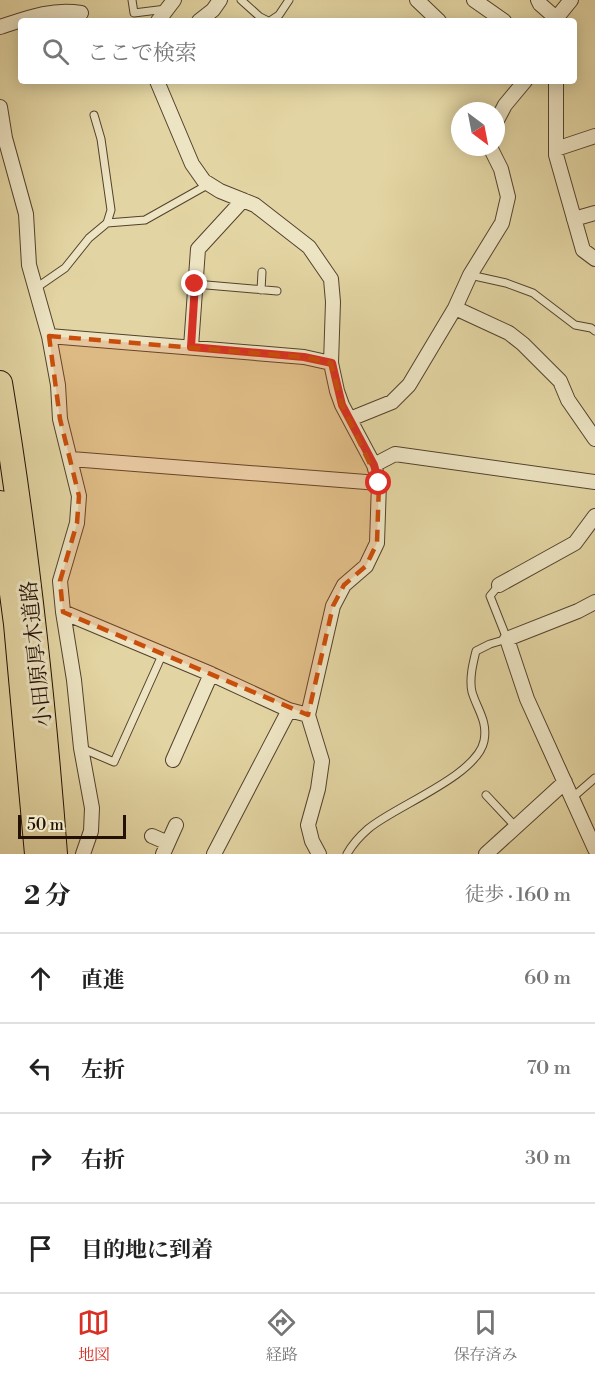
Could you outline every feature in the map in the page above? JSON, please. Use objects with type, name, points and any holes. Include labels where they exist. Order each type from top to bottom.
[{"type":"highway","name":"小田原厚木道路","points":[[0,383],[13,459],[33,621],[43,812],[37,854]]},
{"type":"highway","name":"小田原厚木道路","points":[[0,503],[43,812],[55,854]]},
{"type":"street","points":[[202,18],[213,10],[220,0]]},
{"type":"street","points":[[474,0],[500,18]]},
{"type":"street","points":[[538,0],[553,18]]},
{"type":"street","points":[[556,18],[570,0]]},
{"type":"street","points":[[422,2],[436,18]]},
{"type":"street","points":[[28,18],[66,5],[81,13]]},
{"type":"street","points":[[160,18],[171,5]]},
{"type":"street","points":[[0,27],[18,21]]},
{"type":"street","points":[[159,84],[192,164],[204,181],[219,191],[255,206],[309,247],[331,279],[332,363],[337,391],[374,465],[379,483],[377,543],[366,566],[344,585],[333,606],[308,715],[322,761],[318,789],[308,825],[312,842],[319,854]]},
{"type":"street","points":[[505,105],[522,84]]},
{"type":"street","points":[[556,84],[556,150],[583,250],[595,259]]},
{"type":"street","points":[[0,107],[4,138],[26,214],[29,265],[49,336],[58,385],[60,419],[79,496],[77,524],[60,581],[81,748],[92,808],[91,831],[83,854]]},
{"type":"street","points":[[556,150],[595,136]]},
{"type":"street","points":[[350,419],[392,402],[410,385],[455,309],[470,275],[502,223],[508,197],[501,169],[494,156]]},
{"type":"street","points":[[0,174],[15,173]]},
{"type":"street","points":[[191,347],[198,249],[243,200]]},
{"type":"street","points":[[574,219],[595,213]]},
{"type":"street","points":[[455,309],[509,333],[523,344],[560,381],[568,400],[595,439]]},
{"type":"street","points":[[49,336],[304,357],[332,363]]},
{"type":"street","points":[[374,465],[395,454],[595,482]]},
{"type":"street","points":[[71,459],[379,483]]},
{"type":"street","points":[[500,585],[575,543],[595,516]]},
{"type":"street","points":[[595,602],[507,639],[527,699],[595,849]]},
{"type":"street","points":[[63,612],[163,653],[289,710],[308,715]]},
{"type":"street","points":[[173,760],[211,674]]},
{"type":"street","points":[[214,854],[289,710]]},
{"type":"street","points":[[486,854],[565,782]]},
{"type":"street","points":[[152,836],[166,848],[176,825]]},
{"type":"lane","points":[[132,0],[134,13],[171,5]]},
{"type":"lane","points":[[241,0],[262,18]]},
{"type":"lane","points":[[274,18],[279,15],[289,0]]},
{"type":"lane","points":[[36,288],[65,268],[85,243],[107,223],[111,210],[101,139],[94,115]]},
{"type":"lane","points":[[107,223],[145,220],[208,184]]},
{"type":"lane","points":[[261,290],[262,272]]},
{"type":"lane","points":[[470,275],[506,283],[533,293],[575,325],[591,328],[595,332]]},
{"type":"lane","points":[[195,284],[277,291]]},
{"type":"lane","points":[[346,854],[369,828],[438,787],[460,771],[474,757],[484,742],[484,719],[472,691],[472,665],[476,651],[507,639],[490,596],[500,585]]},
{"type":"lane","points":[[81,748],[114,762],[163,653]]},
{"type":"lane","points":[[572,798],[595,778]]},
{"type":"lane","points":[[486,795],[515,826]]},
{"type":"highlighted area","points":[[49,336],[304,357],[331,363],[342,405],[379,483],[377,543],[366,566],[344,585],[333,606],[308,715],[63,612],[60,581],[77,523],[79,496],[60,419]]},
{"type":"route","points":[[195,284],[191,347],[304,357],[332,363],[342,405],[374,465],[379,483]]}]
